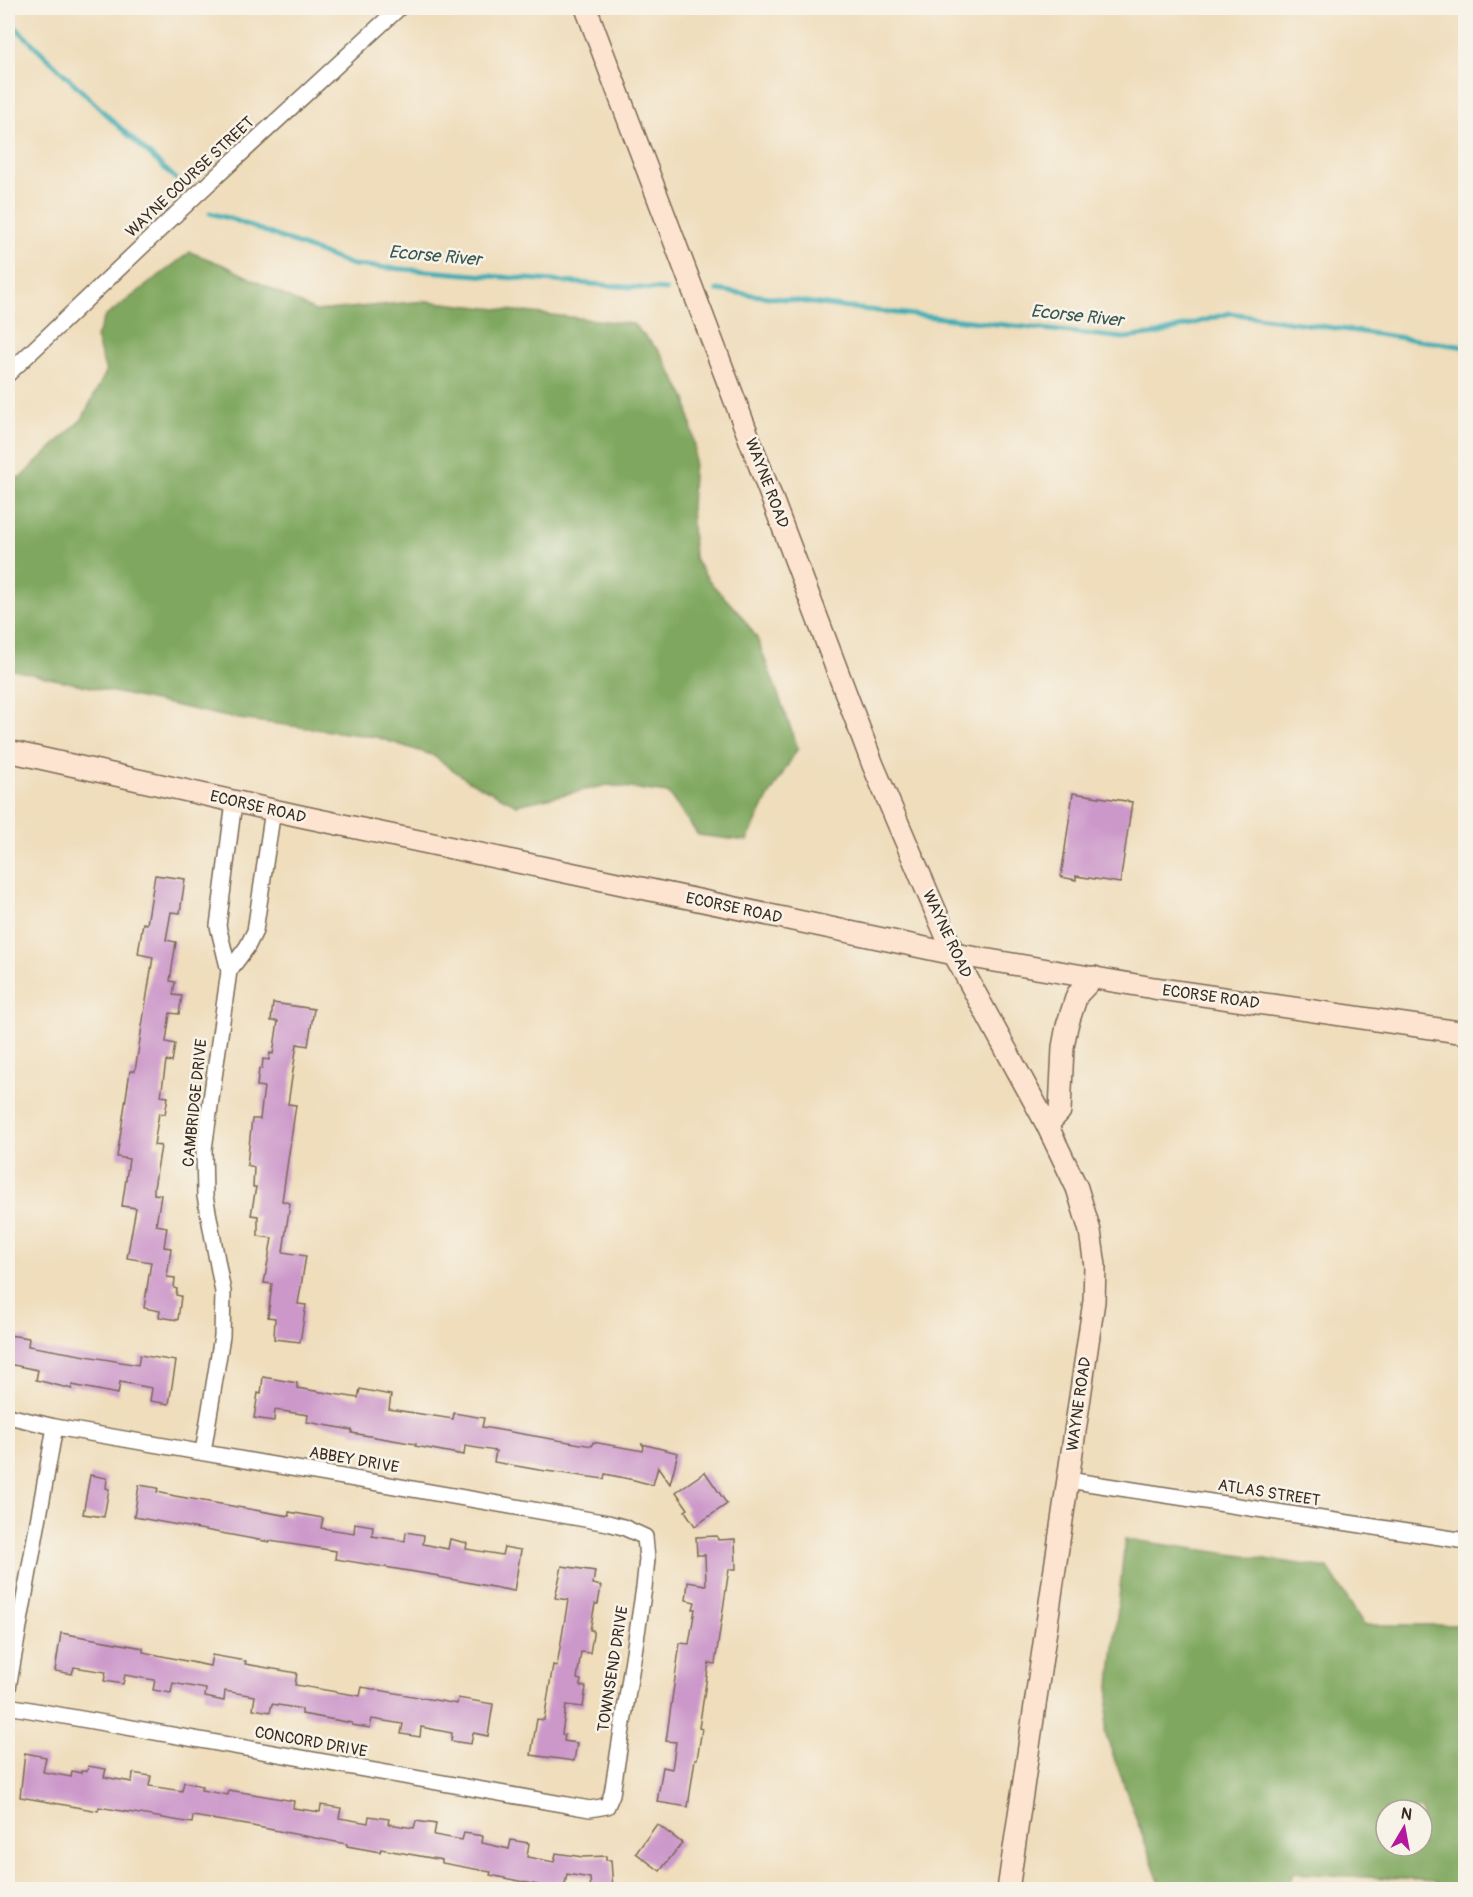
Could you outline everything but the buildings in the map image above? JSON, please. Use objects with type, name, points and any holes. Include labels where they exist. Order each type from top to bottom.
[{"type":"main road","name":"WAYNE ROAD","points":[[586,8],[873,765],[954,954],[1063,1156],[1085,1210],[1090,1231],[1095,1266],[1094,1301],[1008,1890]]},
{"type":"main road","name":"ECORSE ROAD","points":[[8,751],[234,802],[954,954],[1154,988],[1466,1033]]},
{"type":"main road","points":[[1047,1125],[1060,1112],[1063,1047],[1067,1026],[1077,995],[1094,977]]},
{"type":"street","name":"WAYNE COURSE STREET","points":[[8,374],[399,8]]},
{"type":"street","name":"CAMBRIDGE DRIVE","points":[[203,1452],[222,1336],[223,1292],[205,1196],[204,1149],[229,971],[218,926],[234,802]]},
{"type":"street","name":"CAMBRIDGE DRIVE","points":[[229,971],[247,947],[255,931],[273,810]]},
{"type":"street","name":"ABBEY DRIVE","points":[[8,1416],[55,1427],[608,1523],[645,1537]]},
{"type":"street","points":[[8,1688],[55,1427]]},
{"type":"street","name":"ATLAS STREET","points":[[1068,1480],[1466,1541]]},
{"type":"street","name":"TOWNSEND DRIVE","points":[[607,1806],[612,1794],[644,1588],[647,1559],[645,1537]]},
{"type":"street","name":"CONCORD DRIVE","points":[[8,1706],[590,1809],[607,1806]]},
{"type":"green space","points":[[190,252],[226,266],[315,311],[426,301],[633,324],[660,352],[686,399],[695,446],[691,506],[694,558],[710,582],[740,614],[757,638],[798,748],[765,803],[747,841],[698,835],[668,793],[607,785],[517,805],[469,781],[432,755],[376,737],[232,718],[8,669],[8,478],[21,477],[82,419],[106,372],[96,337],[105,317]]},
{"type":"green space","points":[[1125,1539],[1328,1568],[1364,1625],[1465,1625],[1465,1889],[1440,1889],[1435,1881],[1294,1873],[1286,1889],[1162,1889],[1105,1733]]},
{"type":"waterway","name":"Ecorse River","points":[[8,16],[11,23],[176,179]]},
{"type":"waterway","name":"Ecorse River","points":[[210,213],[232,219],[352,265],[666,290]]},
{"type":"waterway","name":"Ecorse River","points":[[717,290],[842,307],[1124,338],[1157,334],[1230,313],[1466,347]]}]
